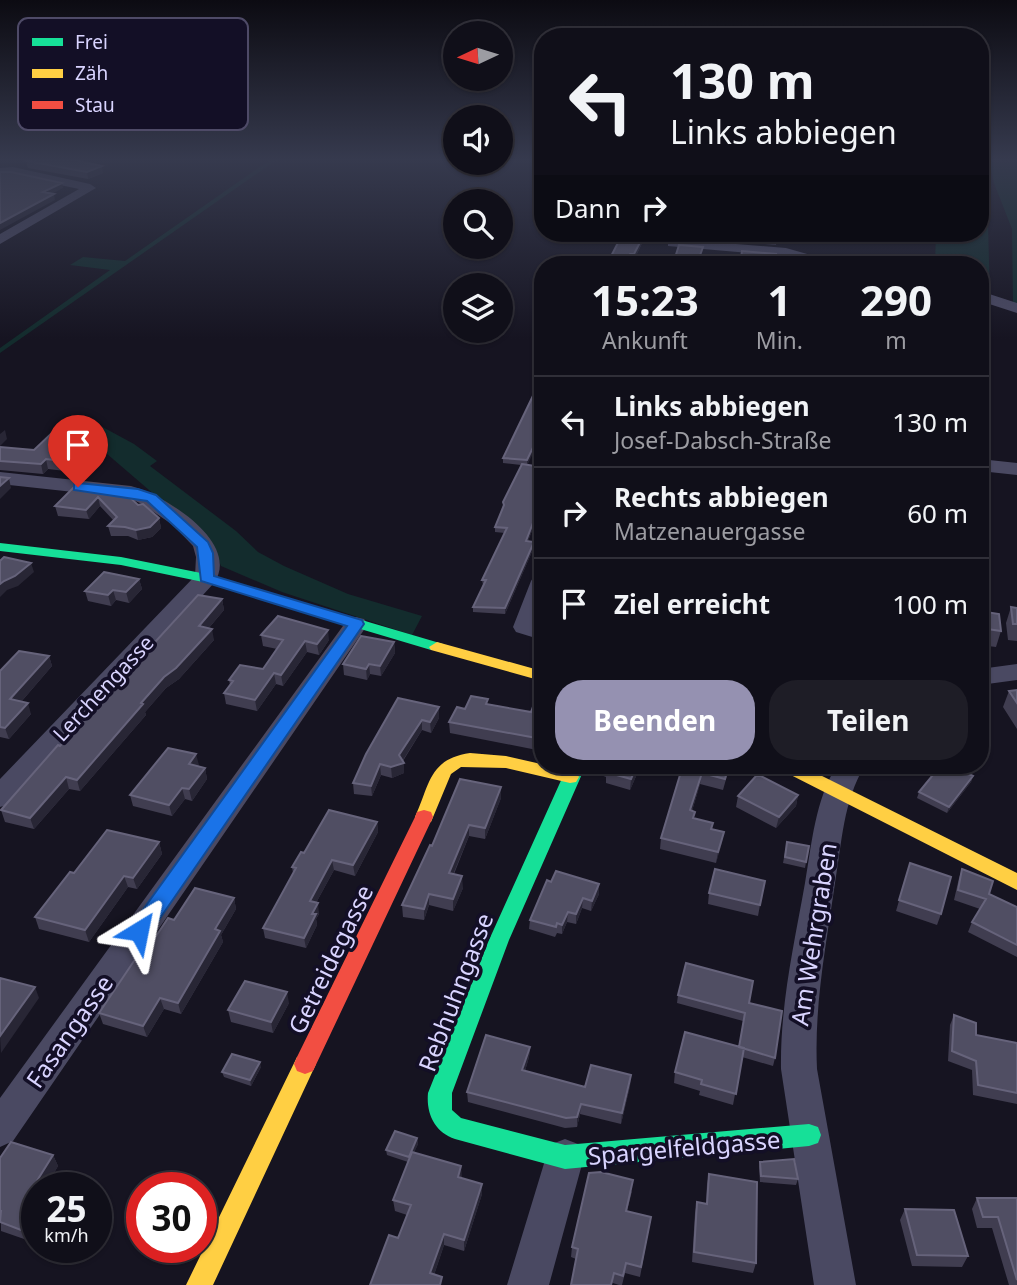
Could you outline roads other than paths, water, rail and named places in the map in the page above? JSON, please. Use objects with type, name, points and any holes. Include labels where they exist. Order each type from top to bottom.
[{"type":"street","points":[[0,240],[36,219]]},
{"type":"street","points":[[672,243],[787,252]]},
{"type":"street","points":[[989,299],[1017,308]]},
{"type":"street","points":[[989,466],[1017,469]]},
{"type":"street","points":[[0,478],[131,492],[152,498],[203,545],[206,553],[206,578]]},
{"type":"street","points":[[2,550],[121,561],[206,578],[356,624],[534,674]]},
{"type":"street","name":"Lerchengasse","points":[[0,797],[206,578]]},
{"type":"street","points":[[534,603],[525,627],[534,630]]},
{"type":"street","name":"Fasangasse","points":[[0,1129],[356,624]]},
{"type":"street","points":[[989,676],[1017,672]]},
{"type":"street","name":"Getreidegasse","points":[[199,1285],[448,766],[456,760],[474,758],[534,766]]},
{"type":"street","name":"Rebhuhngasse","points":[[565,1157],[455,1128],[443,1121],[438,1108],[440,1093],[499,940],[572,774]]},
{"type":"street","points":[[844,777],[1017,882]]},
{"type":"street","name":"Am Wehrgraben","points":[[835,1285],[809,1135],[797,1036],[800,995],[844,777]]},
{"type":"street","name":"Spargelfeldgasse","points":[[528,1285],[565,1157],[809,1135]]}]
